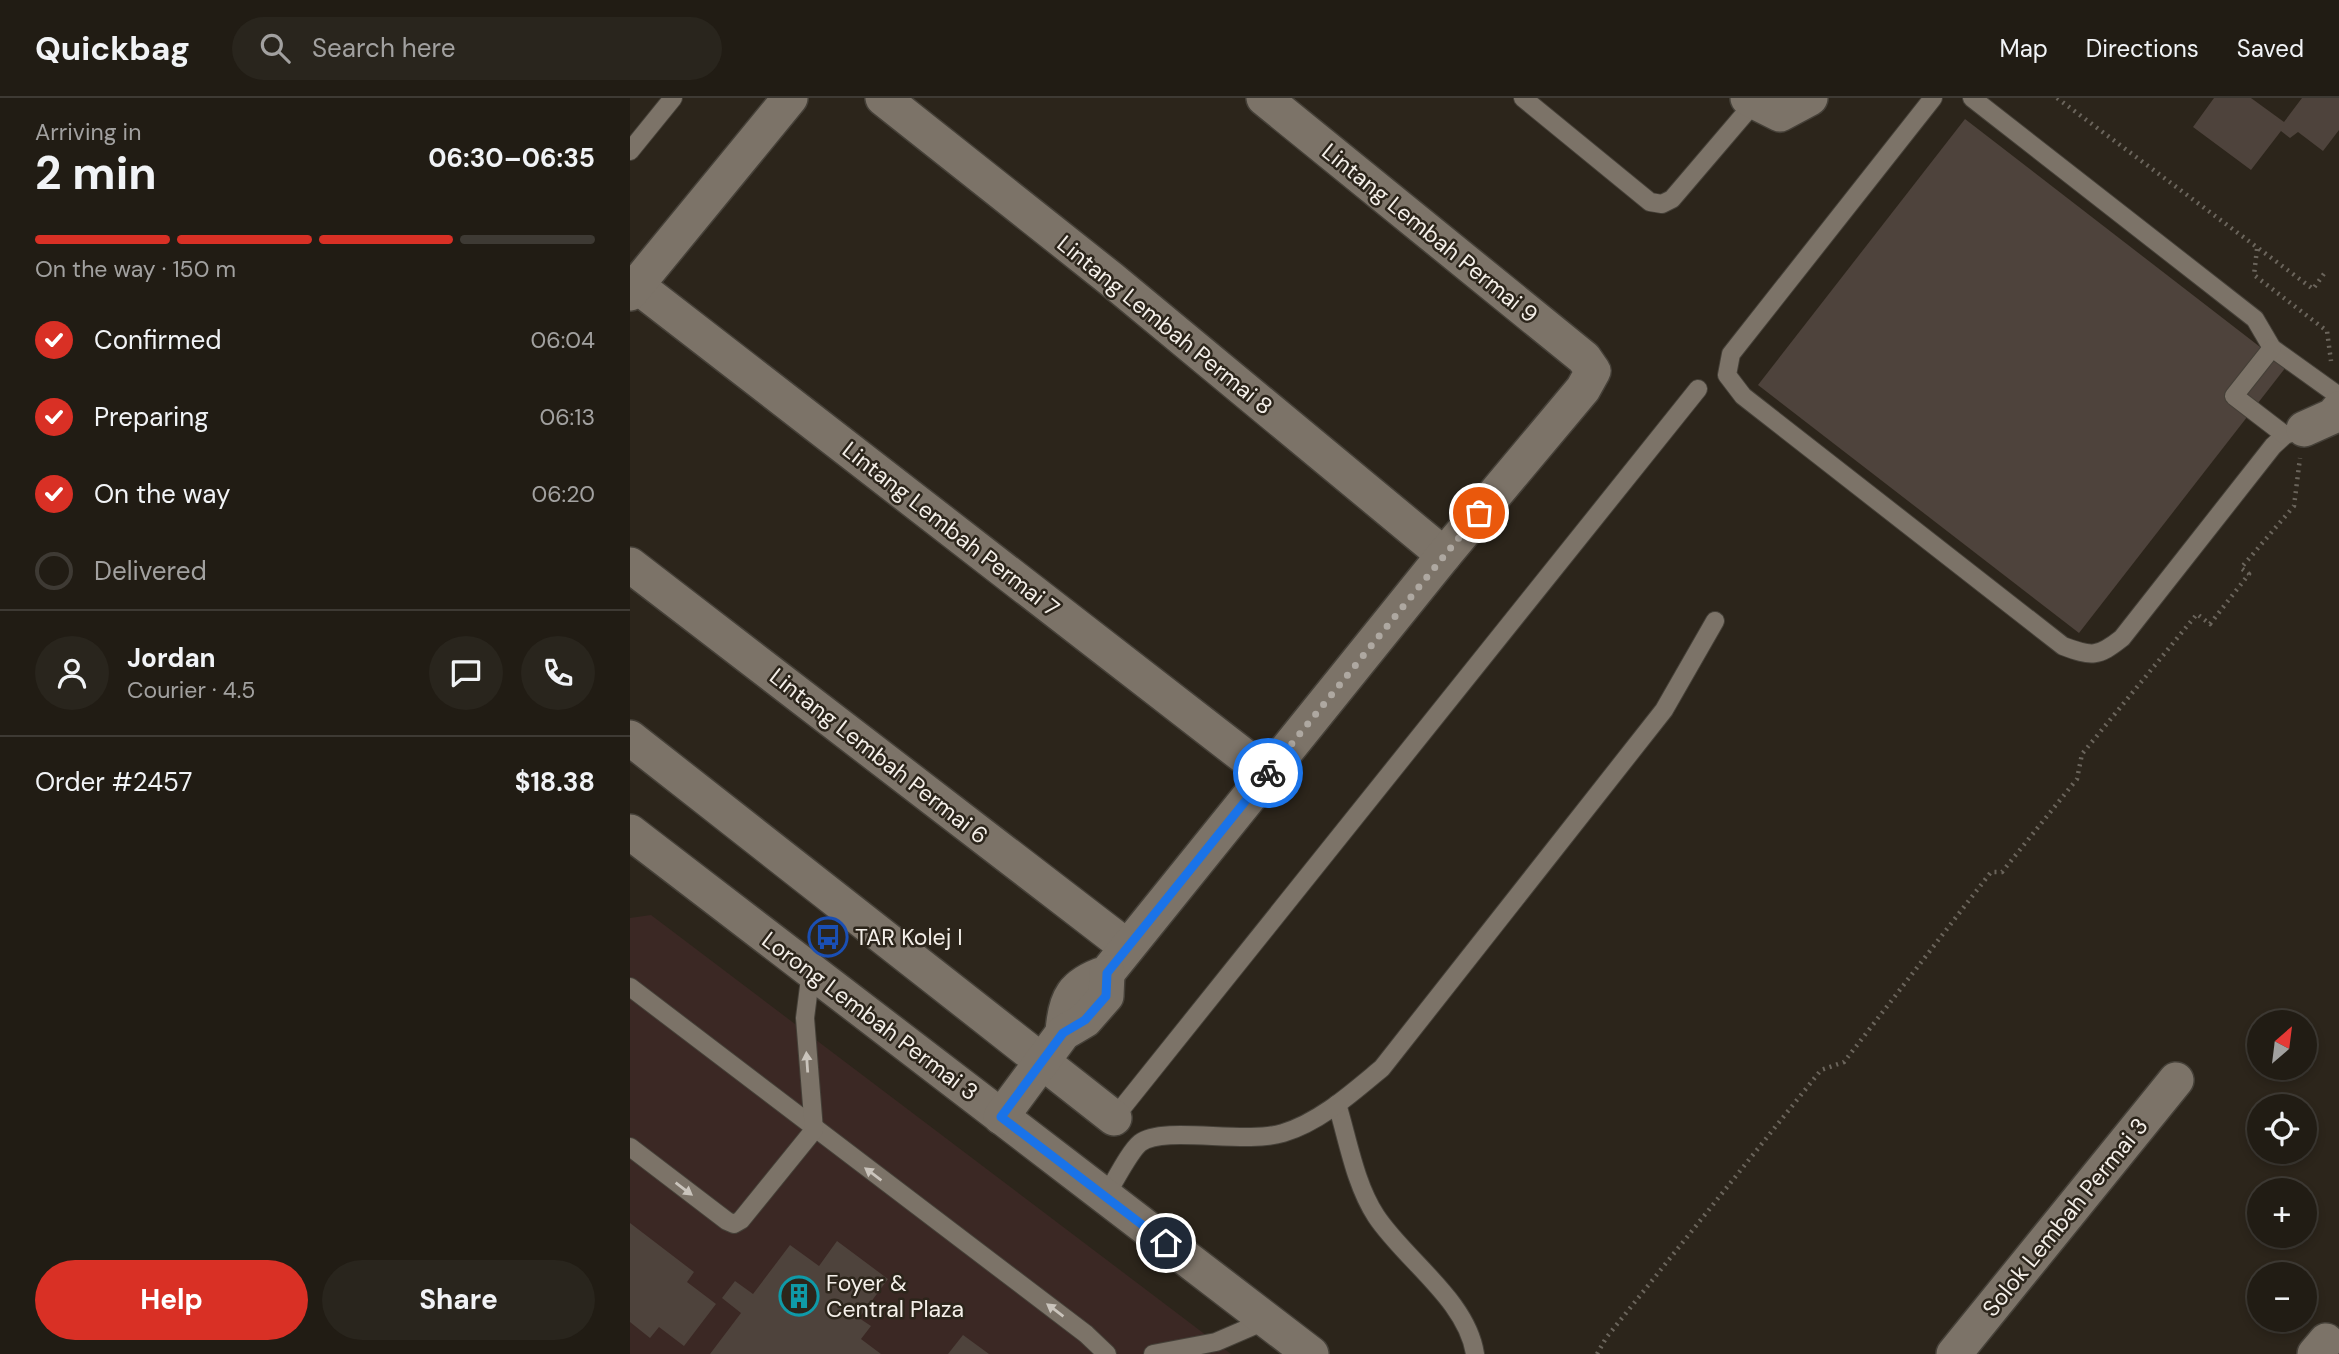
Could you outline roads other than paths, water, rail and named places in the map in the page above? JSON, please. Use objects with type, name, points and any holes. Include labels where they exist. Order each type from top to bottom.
[{"type":"street","points":[[633,289],[790,98]]},
{"type":"street","name":"Lintang Lembah Permai 8","points":[[883,98],[1111,279],[1444,555]]},
{"type":"street","name":"Lintang Lembah Permai 9","points":[[1264,98],[1584,358],[1593,371],[1583,389],[1444,555]]},
{"type":"street","points":[[1761,105],[1810,98]]},
{"type":"street","name":"Lintang Lembah Permai 7","points":[[633,289],[1267,774]]},
{"type":"street","points":[[2295,432],[2333,416],[2338,399]]},
{"type":"street","points":[[1001,1117],[1063,1033],[1085,1020],[1106,996],[1117,960],[1444,555]]},
{"type":"street","name":"Lintang Lembah Permai 6","points":[[630,565],[1117,960]]},
{"type":"street","points":[[630,738],[1114,1118]]},
{"type":"street","name":"Lorong Lembah Permai 3","points":[[633,840],[811,971],[1311,1354]]},
{"type":"street","name":"Solok Lembah Permai 3","points":[[1954,1354],[2176,1080]]},
{"type":"lane","points":[[630,151],[673,98]]},
{"type":"lane","points":[[1523,98],[1650,202],[1662,204],[1672,199],[1761,105]]},
{"type":"lane","points":[[1933,98],[1731,354],[1727,375],[1743,396],[2063,646],[2087,655],[2104,653],[2122,638],[2273,446],[2295,432],[2234,396],[2273,348]]},
{"type":"lane","points":[[1972,98],[2255,319],[2273,348],[2338,399]]},
{"type":"lane","points":[[1114,1118],[1698,388]]},
{"type":"lane","points":[[1105,1197],[1139,1143],[1159,1134],[1248,1140],[1285,1133],[1337,1104],[1382,1068],[1664,710],[1716,621]]},
{"type":"lane","points":[[630,1147],[734,1224],[741,1220],[814,1130],[805,1018],[811,971]]},
{"type":"lane","points":[[630,987],[814,1130],[1086,1334],[1107,1354]]},
{"type":"lane","points":[[1337,1104],[1361,1184],[1376,1216],[1423,1269],[1472,1333],[1475,1354]]},
{"type":"lane","points":[[1153,1354],[1216,1342],[1267,1320]]},
{"type":"place","name":"TAR Kolej I","points":[[828,937]]},
{"type":"place","name":"Foyer & Central Plaza","points":[[799,1296]]}]
